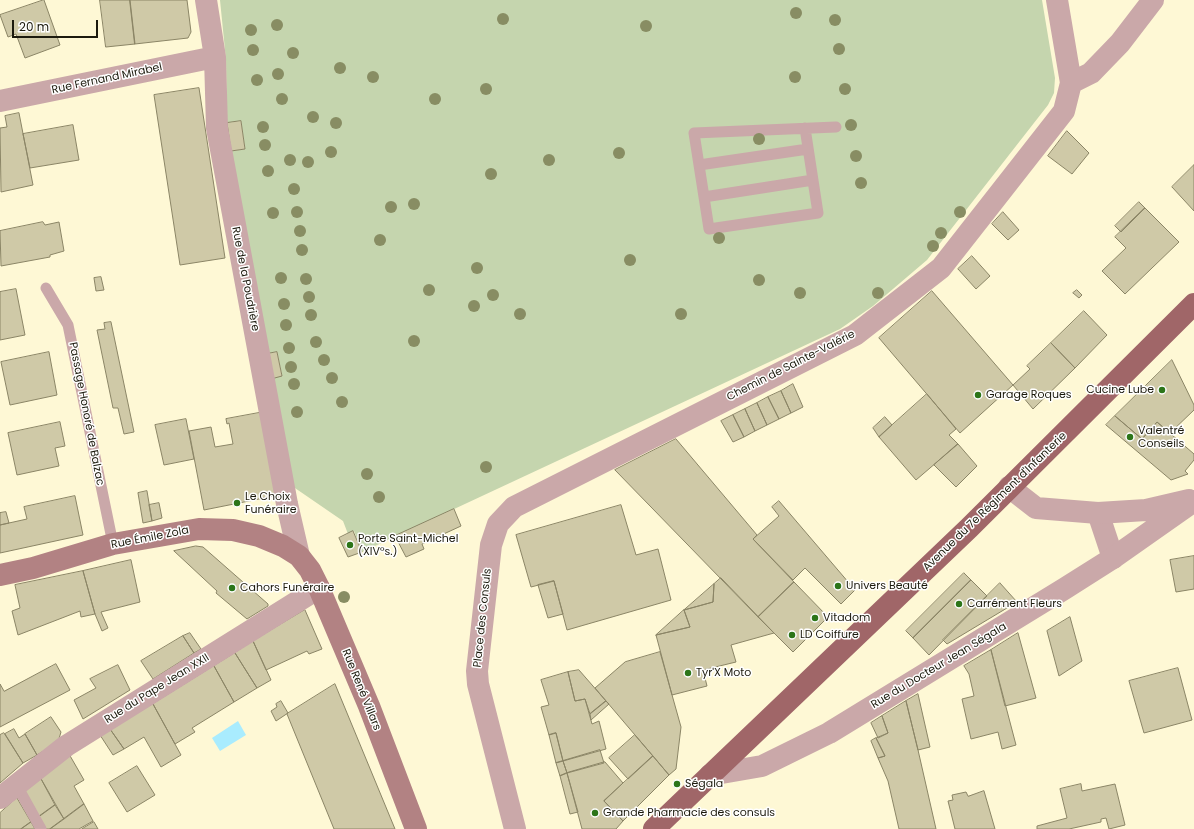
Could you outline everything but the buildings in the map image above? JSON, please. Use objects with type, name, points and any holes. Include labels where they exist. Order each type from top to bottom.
[{"type":"main road","name":"Avenue du 7e Régiment d'Infanterie","points":[[654,829],[969,528],[1192,310]]},
{"type":"main road","name":"Rue Émile Zola","points":[[0,575],[33,568],[112,544],[199,529],[233,530],[259,536],[283,546],[299,556]]},
{"type":"main road","name":"Rue René Villars","points":[[299,556],[310,570],[319,588],[369,706],[416,829]]},
{"type":"street","name":"Rue de la Poudrière","points":[[206,0],[215,57],[217,128],[284,488],[299,556]]},
{"type":"street","points":[[1057,0],[1071,83],[1091,72],[1120,43],[1153,0]]},
{"type":"street","name":"Rue Fernand Mirabel","points":[[0,102],[215,57]]},
{"type":"street","name":"Chemin de Sainte-Valérie","points":[[514,507],[855,335],[941,268],[1064,111],[1071,83]]},
{"type":"street","name":"Rue du Docteur Jean Ségala","points":[[1010,487],[1036,508],[1098,513],[1146,510],[1194,500]]},
{"type":"street","name":"Rue du Docteur Jean Ségala","points":[[710,775],[762,766],[829,733],[1112,558],[1194,500]]},
{"type":"street","name":"Place des Consuls","points":[[514,507],[498,524],[491,545],[477,671],[478,684],[515,829]]},
{"type":"street","points":[[1098,513],[1112,558]]},
{"type":"street","name":"Rue du Pape Jean XXII","points":[[8,791],[66,746],[319,588]]},
{"type":"lane","points":[[805,128],[818,213],[709,229],[694,133],[805,128],[836,127]]},
{"type":"lane","points":[[699,166],[808,149]]},
{"type":"lane","points":[[704,197],[813,180]]},
{"type":"lane","name":"Passage Honoré de Balzac","points":[[46,288],[68,326],[112,544]]},
{"type":"lane","points":[[8,791],[41,829]]},
{"type":"green space","points":[[220,0],[1042,0],[1055,78],[1054,93],[1048,105],[927,260],[873,306],[840,329],[362,552],[354,531],[348,534],[343,521],[292,486],[271,379],[282,375],[277,352],[267,354],[231,151],[245,149],[241,121],[227,123],[226,60]]},
{"type":"water","points":[[238,721],[246,735],[220,751],[212,738]]},
{"type":"place","name":"Cucine Lube","points":[[1162,390]]},
{"type":"place","name":"Garage Roques","points":[[978,395]]},
{"type":"place","name":"Valentré Conseils","points":[[1130,437]]},
{"type":"place","name":"Le Choix Funéraire","points":[[237,503]]},
{"type":"place","name":"Porte Saint-Michel (XIV°s.)","points":[[350,545]]},
{"type":"place","name":"Univers Beauté","points":[[838,586]]},
{"type":"place","name":"Cahors Funéraire","points":[[232,588]]},
{"type":"place","name":"Carrément Fleurs","points":[[959,604]]},
{"type":"place","name":"Vitadom","points":[[815,618]]},
{"type":"place","name":"LD Coiffure","points":[[792,635]]},
{"type":"place","name":"Tyr'X Moto","points":[[688,673]]},
{"type":"place","name":"Ségala","points":[[677,784]]},
{"type":"place","name":"Grande Pharmacie des consuls","points":[[595,813]]}]
